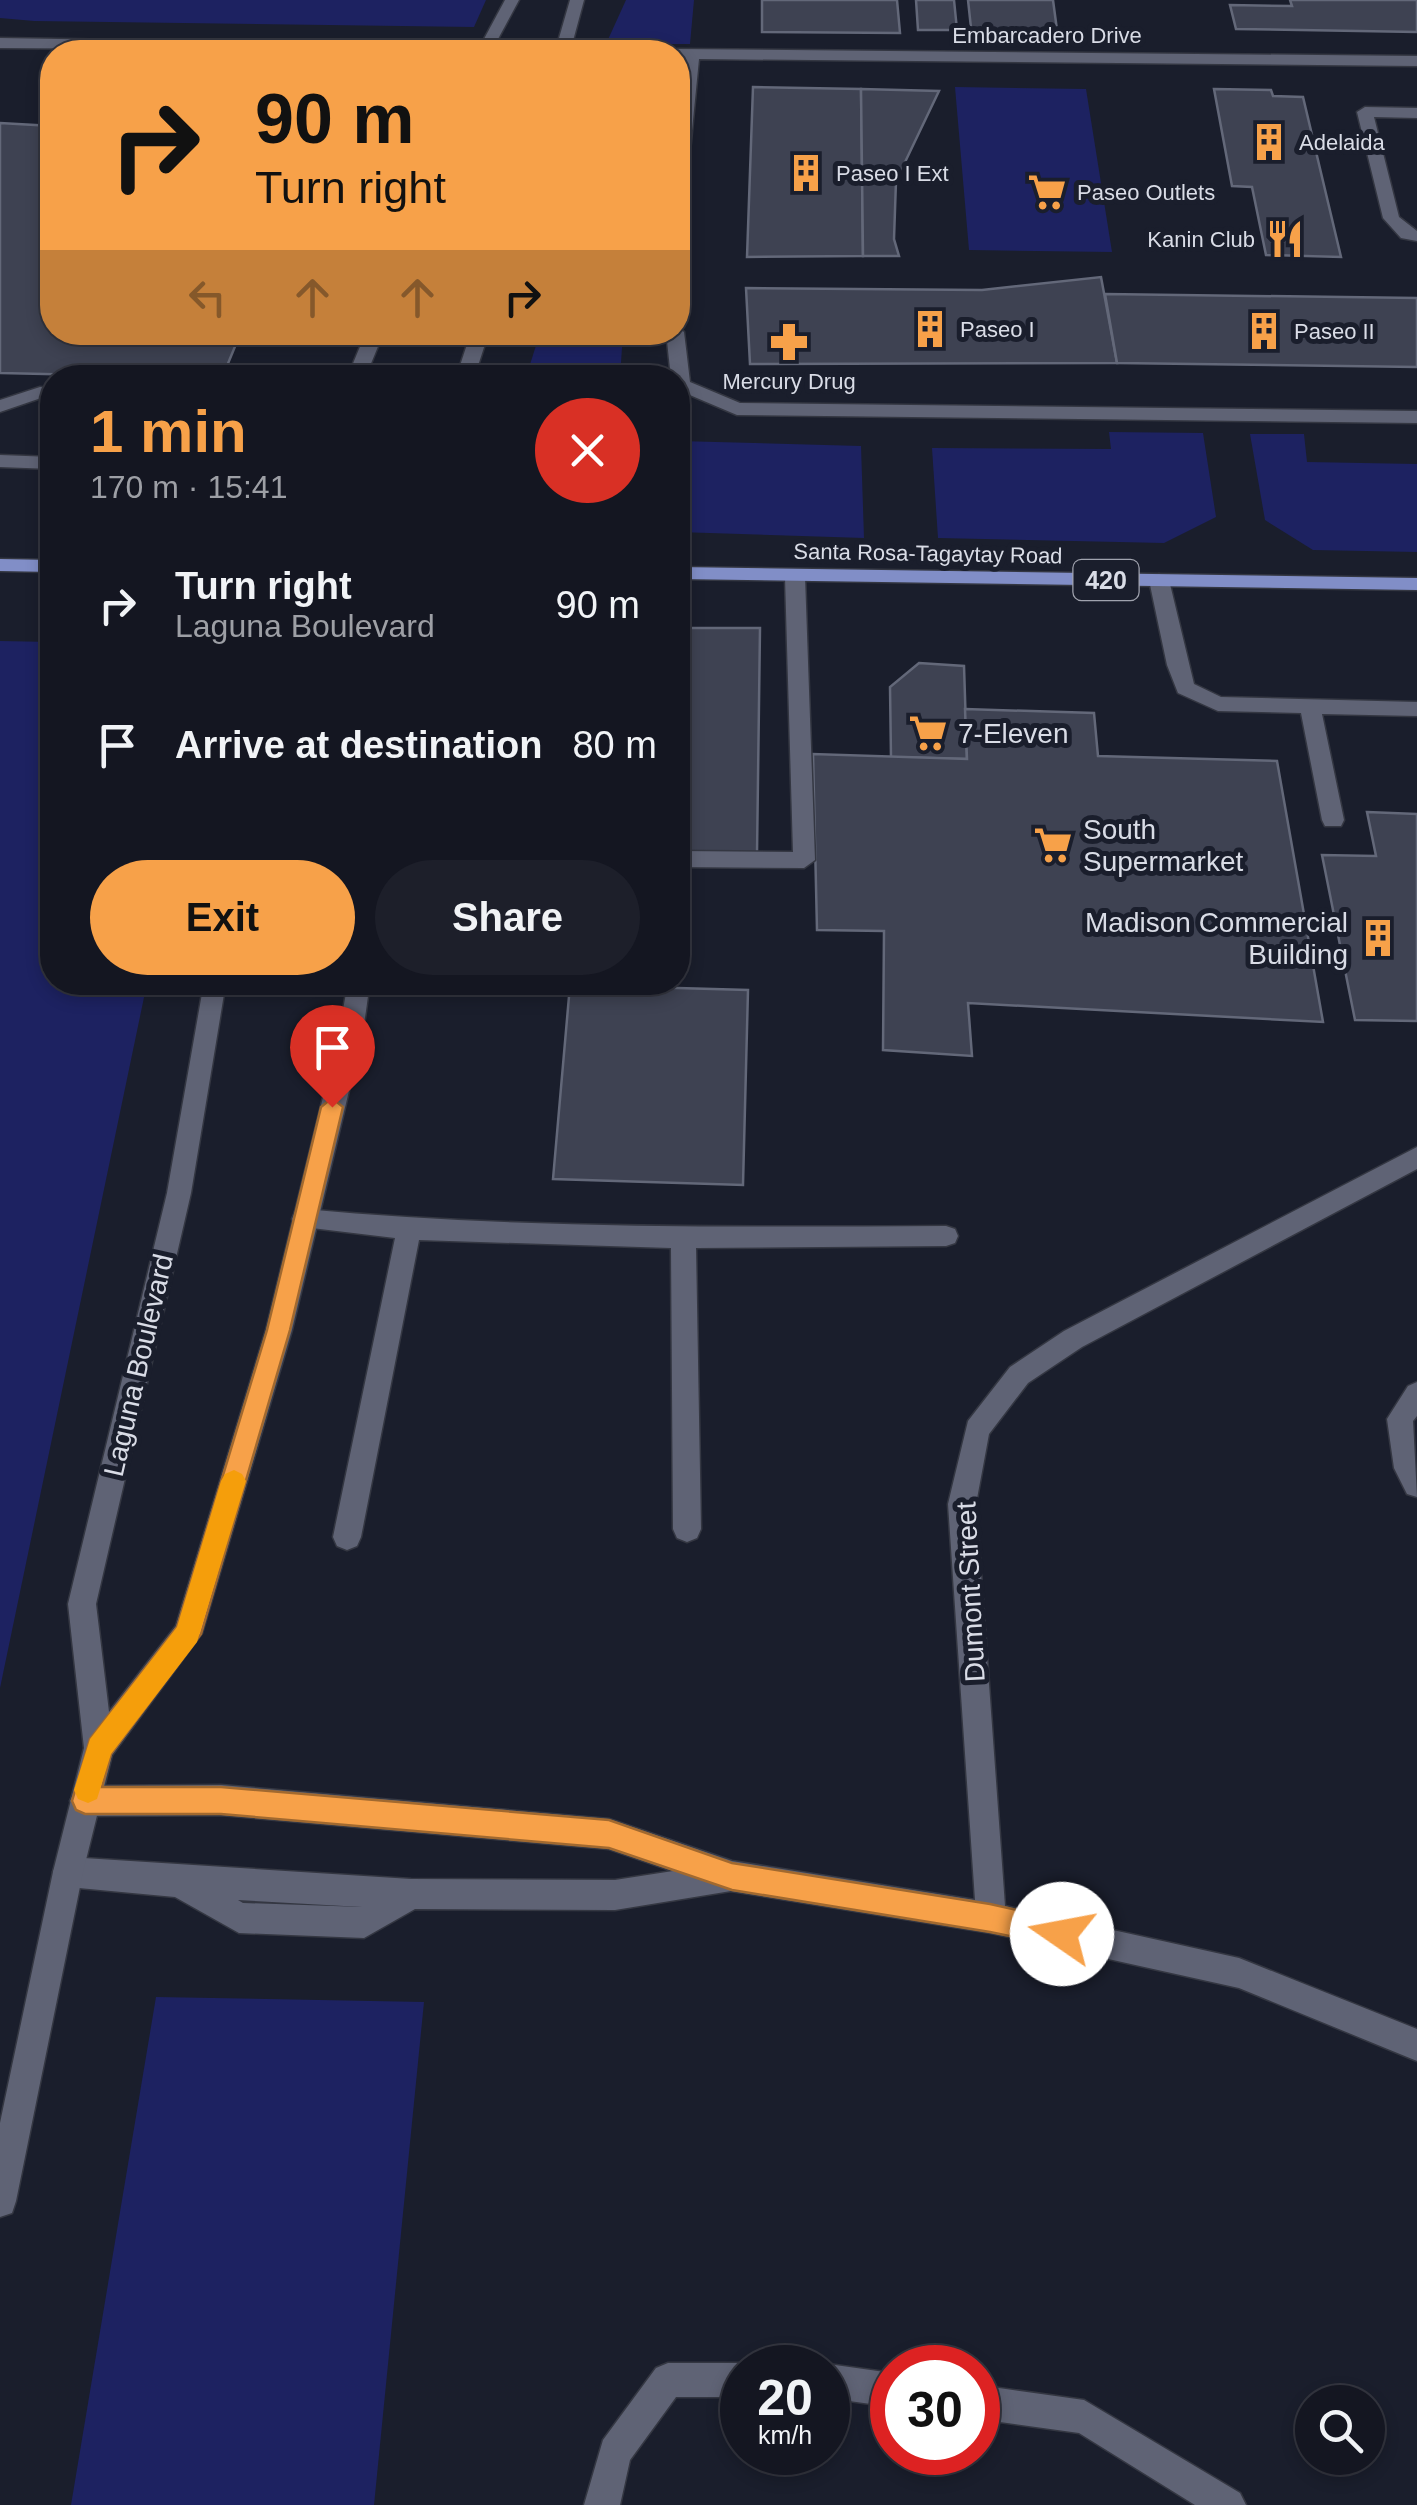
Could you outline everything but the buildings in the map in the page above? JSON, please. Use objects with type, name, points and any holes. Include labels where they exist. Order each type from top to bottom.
[{"type":"main road","points":[[0,566],[40,566]]},
{"type":"main road","name":"Santa Rosa-Tagaytay Road","points":[[690,573],[1417,584]]},
{"type":"street","points":[[491,40],[512,0]]},
{"type":"street","points":[[565,40],[576,0]]},
{"type":"street","points":[[0,43],[40,44]]},
{"type":"street","name":"Embarcadero Drive","points":[[690,54],[1417,62]]},
{"type":"street","points":[[1417,114],[1364,112],[1390,218],[1407,234],[1417,236]]},
{"type":"street","points":[[690,389],[737,409],[1417,417]]},
{"type":"street","points":[[0,406],[40,392]]},
{"type":"street","points":[[0,461],[40,463]]},
{"type":"street","points":[[690,859],[804,860],[796,577]]},
{"type":"street","points":[[1159,580],[1176,665],[1185,688],[1218,704],[1417,709]]},
{"type":"street","points":[[1310,706],[1332,820]]},
{"type":"street","name":"Laguna Boulevard","points":[[0,2201],[68,1872],[99,1748],[82,1604],[179,1193],[214,995]]},
{"type":"street","name":"Laguna Boulevard","points":[[99,1748],[188,1634],[279,1330],[356,995]]},
{"type":"street","name":"Dumont Street","points":[[990,1918],[962,1504],[978,1429],[1019,1376],[1073,1339],[1417,1157]]},
{"type":"street","points":[[304,1219],[409,1229],[682,1238],[946,1236]]},
{"type":"street","points":[[347,1537],[409,1229]]},
{"type":"street","points":[[682,1238],[687,1529]]},
{"type":"street","points":[[1417,1394],[1400,1418],[1406,1468],[1417,1485]]},
{"type":"street","points":[[85,1801],[221,1800],[609,1834],[732,1876],[990,1918],[1240,1973],[1417,2045]]},
{"type":"street","points":[[68,1872],[180,1882],[239,1918],[364,1923],[411,1894],[615,1895],[732,1876]]},
{"type":"street","points":[[602,2505],[615,2452],[668,2380],[720,2380]]},
{"type":"street","points":[[1000,2405],[1084,2417],[1228,2505]]},
{"type":"shaded area","points":[[0,0],[486,0],[474,27],[34,21],[0,18]]},
{"type":"shaded area","points":[[626,0],[694,0],[690,44],[690,40],[608,40]]},
{"type":"shaded area","points":[[955,87],[1086,89],[1112,252],[969,250]]},
{"type":"shaded area","points":[[536,345],[622,345],[621,365],[530,365]]},
{"type":"shaded area","points":[[1109,432],[1203,433],[1216,517],[1164,543],[938,538],[932,448],[1111,449]]},
{"type":"shaded area","points":[[1250,434],[1304,434],[1307,462],[1417,464],[1417,552],[1313,550],[1265,520]]},
{"type":"shaded area","points":[[690,441],[861,446],[864,538],[690,532]]},
{"type":"shaded area","points":[[0,641],[40,642],[40,995],[144,995],[0,1688]]},
{"type":"shaded area","points":[[156,1997],[424,2002],[374,2505],[71,2505]]},
{"type":"slow traffic","points":[[88,1790],[99,1748],[188,1634],[234,1481]]},
{"type":"place","name":"Adelaida","points":[[1269,142]]},
{"type":"place","name":"Paseo I Ext","points":[[806,173]]},
{"type":"place","name":"Paseo Outlets","points":[[1047,192]]},
{"type":"place","name":"Kanin Club","points":[[1285,239]]},
{"type":"place","name":"Paseo I","points":[[930,329]]},
{"type":"place","name":"Paseo II","points":[[1264,331]]},
{"type":"place","name":"Mercury Drug","points":[[789,342]]},
{"type":"place","name":"7-Eleven","points":[[928,733]]},
{"type":"place","name":"South Supermarket","points":[[1053,845]]},
{"type":"place","name":"Madison Commercial Building","points":[[1378,938]]},
{"type":"route","points":[[332,1107],[279,1330],[188,1634],[99,1748],[85,1801],[221,1800],[609,1834],[732,1876],[990,1918],[1062,1934]]}]
